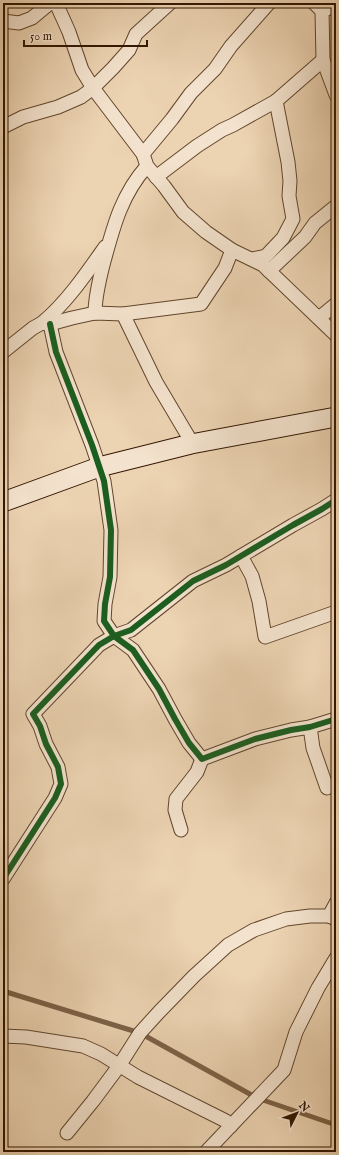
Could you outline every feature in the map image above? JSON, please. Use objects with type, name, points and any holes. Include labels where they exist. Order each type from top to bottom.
[{"type":"street","points":[[3,21],[19,23],[32,18],[50,3]]},
{"type":"street","points":[[56,3],[69,32],[82,70],[156,177],[183,212],[206,232],[232,250],[262,265],[319,318],[336,336]]},
{"type":"street","points":[[5,124],[81,97],[93,88],[113,68],[128,50],[136,34],[170,3]]},
{"type":"street","points":[[95,314],[99,283],[119,210],[128,191],[139,176],[145,160],[191,93],[215,69],[231,46],[268,3]]},
{"type":"street","points":[[336,5],[318,7],[323,60],[336,95]]},
{"type":"street","points":[[156,177],[197,146],[222,130],[276,101],[323,60]]},
{"type":"street","points":[[252,259],[266,256],[283,238],[293,219],[289,196],[290,181],[288,162],[276,101]]},
{"type":"street","points":[[269,271],[305,237],[319,219],[336,206]]},
{"type":"street","points":[[46,324],[110,241]]},
{"type":"street","points":[[3,352],[33,328],[46,324],[95,314],[123,314],[201,304],[225,268],[232,250]]},
{"type":"street","points":[[319,318],[336,304]]},
{"type":"street","points":[[123,314],[156,382],[188,436],[191,444]]},
{"type":"street","points":[[46,324],[104,481],[111,530],[110,577],[105,604],[104,621],[114,636],[133,650],[159,689],[190,743],[202,759]]},
{"type":"street","points":[[3,502],[99,466],[191,444],[336,417]]},
{"type":"street","points":[[3,879],[55,798],[61,784],[58,767],[46,744],[40,726],[32,714],[99,645],[114,636],[131,630],[193,581],[226,565],[336,500]]},
{"type":"street","points":[[240,556],[252,576],[259,601],[265,637],[336,612]]},
{"type":"street","points":[[181,830],[175,810],[176,799],[197,772],[202,759],[255,739],[310,727],[336,719]]},
{"type":"street","points":[[310,727],[313,748],[327,788]]},
{"type":"street","points":[[67,1133],[94,1101],[120,1066],[140,1033],[194,976],[228,945],[254,930],[286,919],[310,916],[332,918],[336,903]]},
{"type":"street","points":[[206,1152],[284,1070],[296,1032],[318,988],[336,958]]},
{"type":"street","points":[[3,1036],[26,1037],[82,1046],[101,1054],[138,1077],[226,1121],[231,1126]]},
{"type":"waterway","points":[[3,991],[140,1033],[257,1098],[336,1125]]},
{"type":"cycle path","points":[[50,324],[56,352],[92,445],[104,481],[111,530],[110,577],[105,604],[104,621],[114,636],[133,650],[159,689],[189,743],[202,759],[255,739],[310,727],[336,719]]},
{"type":"cycle path","points":[[3,879],[55,798],[61,784],[58,767],[46,744],[40,726],[33,714],[99,645],[114,636],[131,630],[193,581],[226,565],[336,500]]}]
